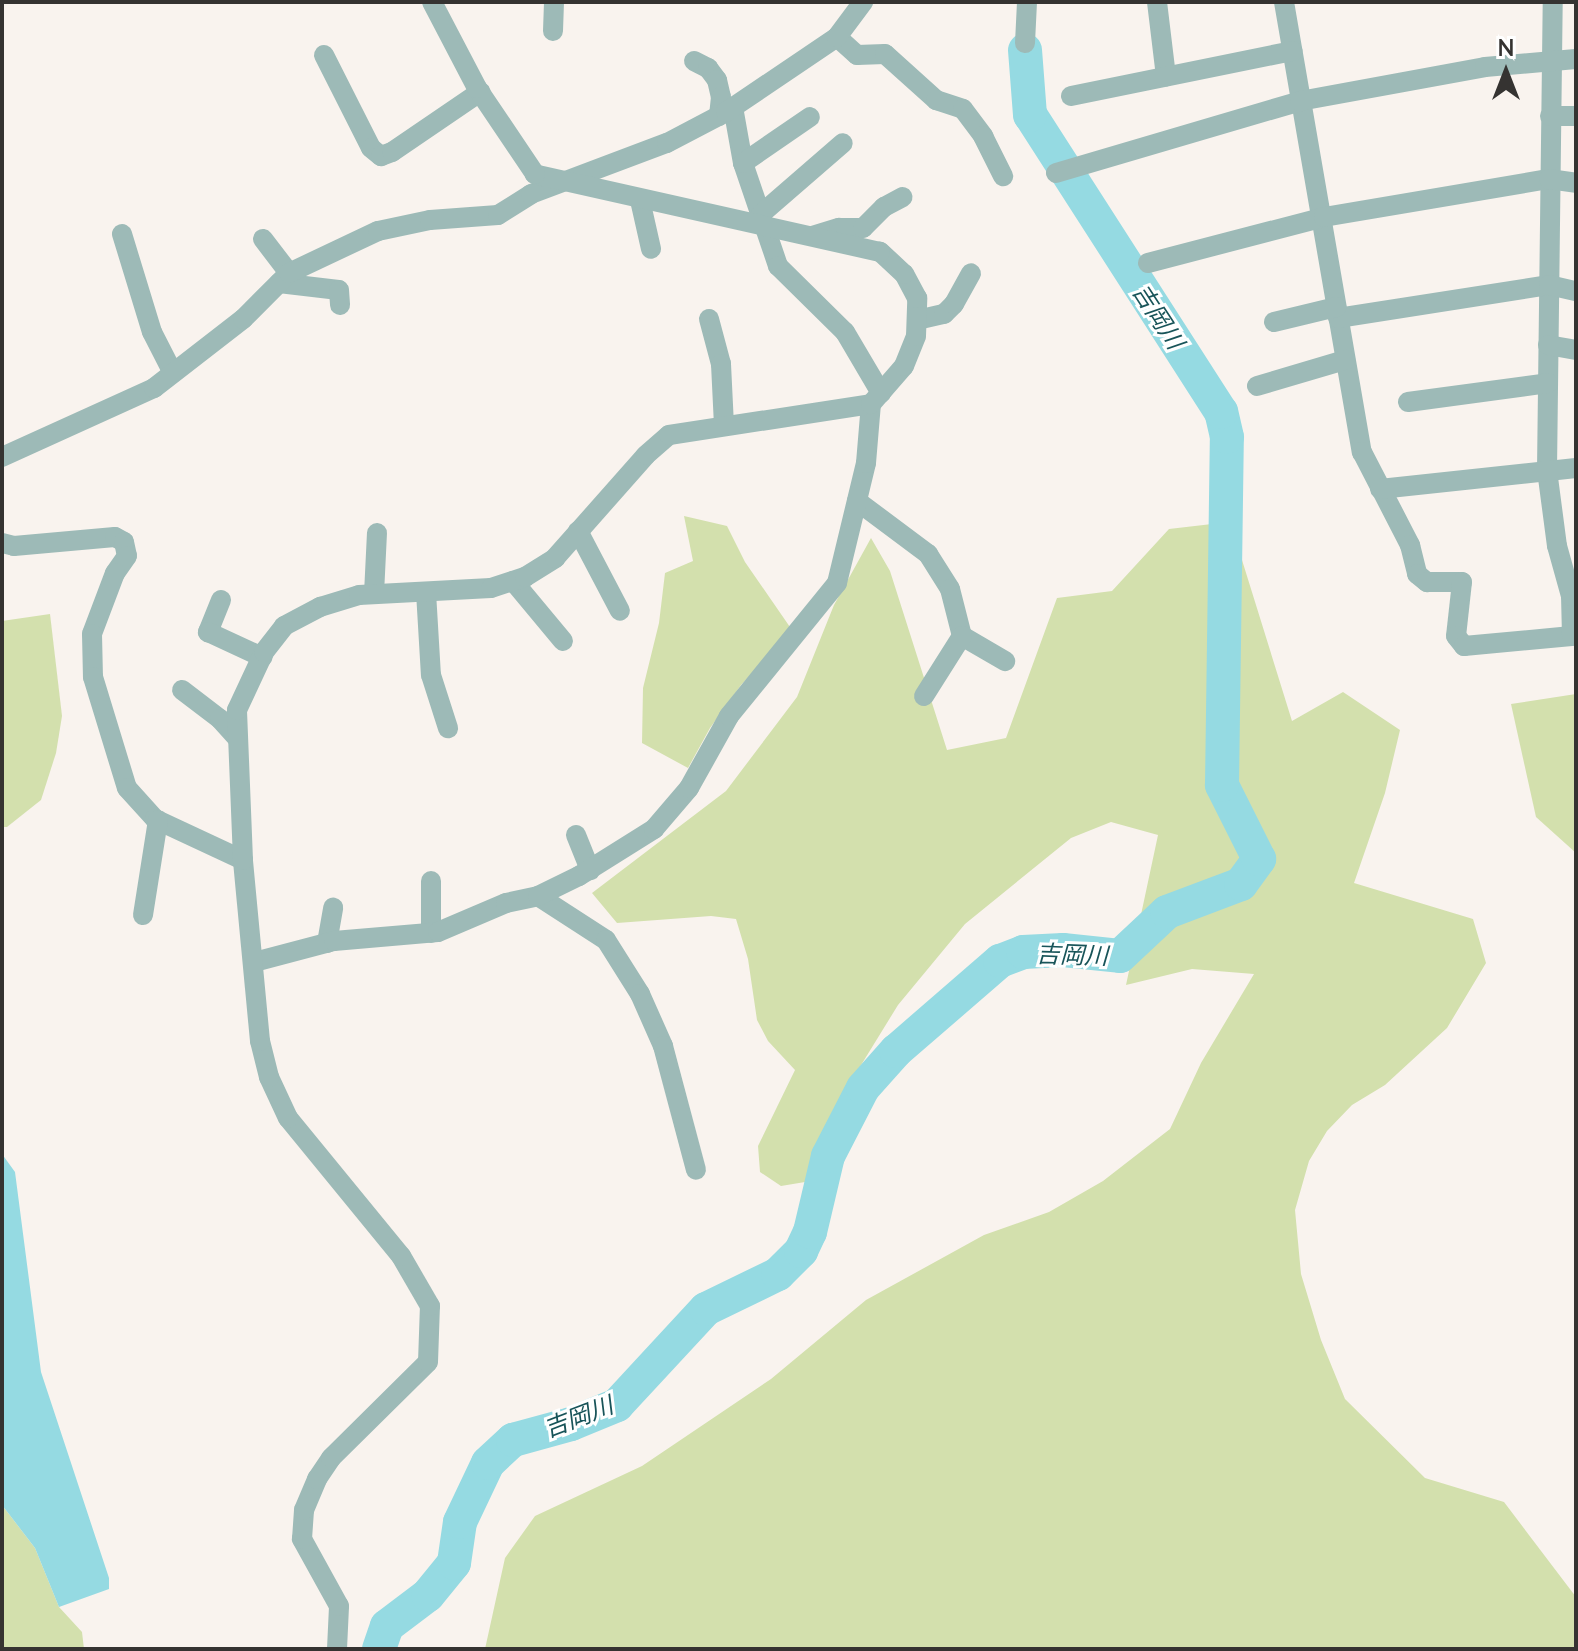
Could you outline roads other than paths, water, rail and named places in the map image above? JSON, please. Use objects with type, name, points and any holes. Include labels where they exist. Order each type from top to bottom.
[{"type":"street","points":[[254,962],[327,943],[431,933],[506,903],[538,896],[590,870],[654,829],[689,788],[729,716],[837,583],[866,463],[876,398],[904,366],[916,336],[917,298],[904,274],[880,252],[809,237],[764,221],[640,200],[535,174],[480,92],[432,2]]},
{"type":"street","points":[[553,31],[554,2]]},
{"type":"street","points":[[2,457],[154,388],[243,319],[284,278],[378,231],[430,220],[498,215],[531,194],[667,143],[726,112],[837,37],[863,2]]},
{"type":"street","points":[[1025,43],[1027,2]]},
{"type":"street","points":[[1157,2],[1166,76]]},
{"type":"street","points":[[1284,2],[1324,217],[1362,452],[1410,545],[1417,574],[1427,582],[1462,582],[1456,636],[1464,646],[1572,636],[1571,596],[1557,546],[1547,470],[1553,2]]},
{"type":"street","points":[[837,37],[857,55],[885,54],[936,100],[963,109],[983,136],[1003,176]]},
{"type":"street","points":[[1071,96],[1292,51]]},
{"type":"street","points":[[324,55],[371,148],[381,156],[392,152],[480,92]]},
{"type":"street","points":[[1056,173],[1300,101],[1485,67],[1576,59]]},
{"type":"street","points":[[694,61],[708,68],[717,80],[778,266],[845,332],[876,398]]},
{"type":"street","points":[[1550,116],[1576,116]]},
{"type":"street","points":[[743,163],[799,119]]},
{"type":"street","points":[[764,221],[843,143]]},
{"type":"street","points":[[1148,263],[1324,217],[1549,179],[1576,183]]},
{"type":"street","points":[[809,237],[839,228],[863,228],[884,207],[903,197]]},
{"type":"street","points":[[640,200],[651,249]]},
{"type":"street","points":[[122,234],[152,332],[173,373]]},
{"type":"street","points":[[263,239],[284,278],[339,290],[340,305]]},
{"type":"street","points":[[917,320],[944,314],[954,304],[971,273]]},
{"type":"street","points":[[1274,322],[1549,285],[1576,291]]},
{"type":"street","points":[[709,319],[721,364],[724,425]]},
{"type":"street","points":[[1548,345],[1576,350]]},
{"type":"street","points":[[1257,386],[1345,360]]},
{"type":"street","points":[[1408,402],[1548,383]]},
{"type":"street","points":[[337,1649],[339,1606],[302,1539],[304,1510],[317,1479],[331,1458],[428,1362],[430,1306],[401,1256],[288,1118],[269,1077],[260,1041],[243,860],[237,710],[262,657],[284,626],[320,607],[359,595],[491,588],[513,581],[555,558],[646,455],[669,435],[876,398]]},
{"type":"street","points":[[1380,489],[1576,468]]},
{"type":"street","points":[[857,501],[928,554],[950,589],[962,636],[1005,661]]},
{"type":"street","points":[[578,531],[620,611]]},
{"type":"street","points":[[374,594],[377,533]]},
{"type":"street","points":[[2,543],[14,546],[115,537],[124,542],[127,556],[115,573],[92,634],[93,677],[127,788],[158,820],[243,860]]},
{"type":"street","points":[[513,581],[563,641]]},
{"type":"street","points":[[426,592],[431,675],[448,728]]},
{"type":"street","points":[[221,600],[208,632],[262,657]]},
{"type":"street","points":[[924,696],[962,636]]},
{"type":"street","points":[[182,690],[238,739]]},
{"type":"street","points":[[143,915],[158,820]]},
{"type":"street","points":[[576,835],[590,870]]},
{"type":"street","points":[[431,881],[431,933]]},
{"type":"street","points":[[538,896],[606,940],[640,994],[663,1046],[696,1170]]},
{"type":"street","points":[[327,943],[333,908]]},
{"type":"water","points":[[2,1154],[15,1172],[41,1372],[109,1578],[109,1589],[59,1607],[35,1548],[2,1505]]},
{"type":"waterway","name":"吉岡川","points":[[379,1649],[387,1626],[428,1595],[454,1563],[460,1522],[488,1463],[513,1440],[571,1424],[617,1405],[706,1309],[778,1274],[801,1251],[810,1232],[828,1156],[863,1088],[896,1051],[1000,961],[1023,952],[1063,950],[1120,956],[1167,912],[1241,884],[1259,859],[1222,785],[1227,437],[1221,412],[1030,115],[1025,50]]}]
